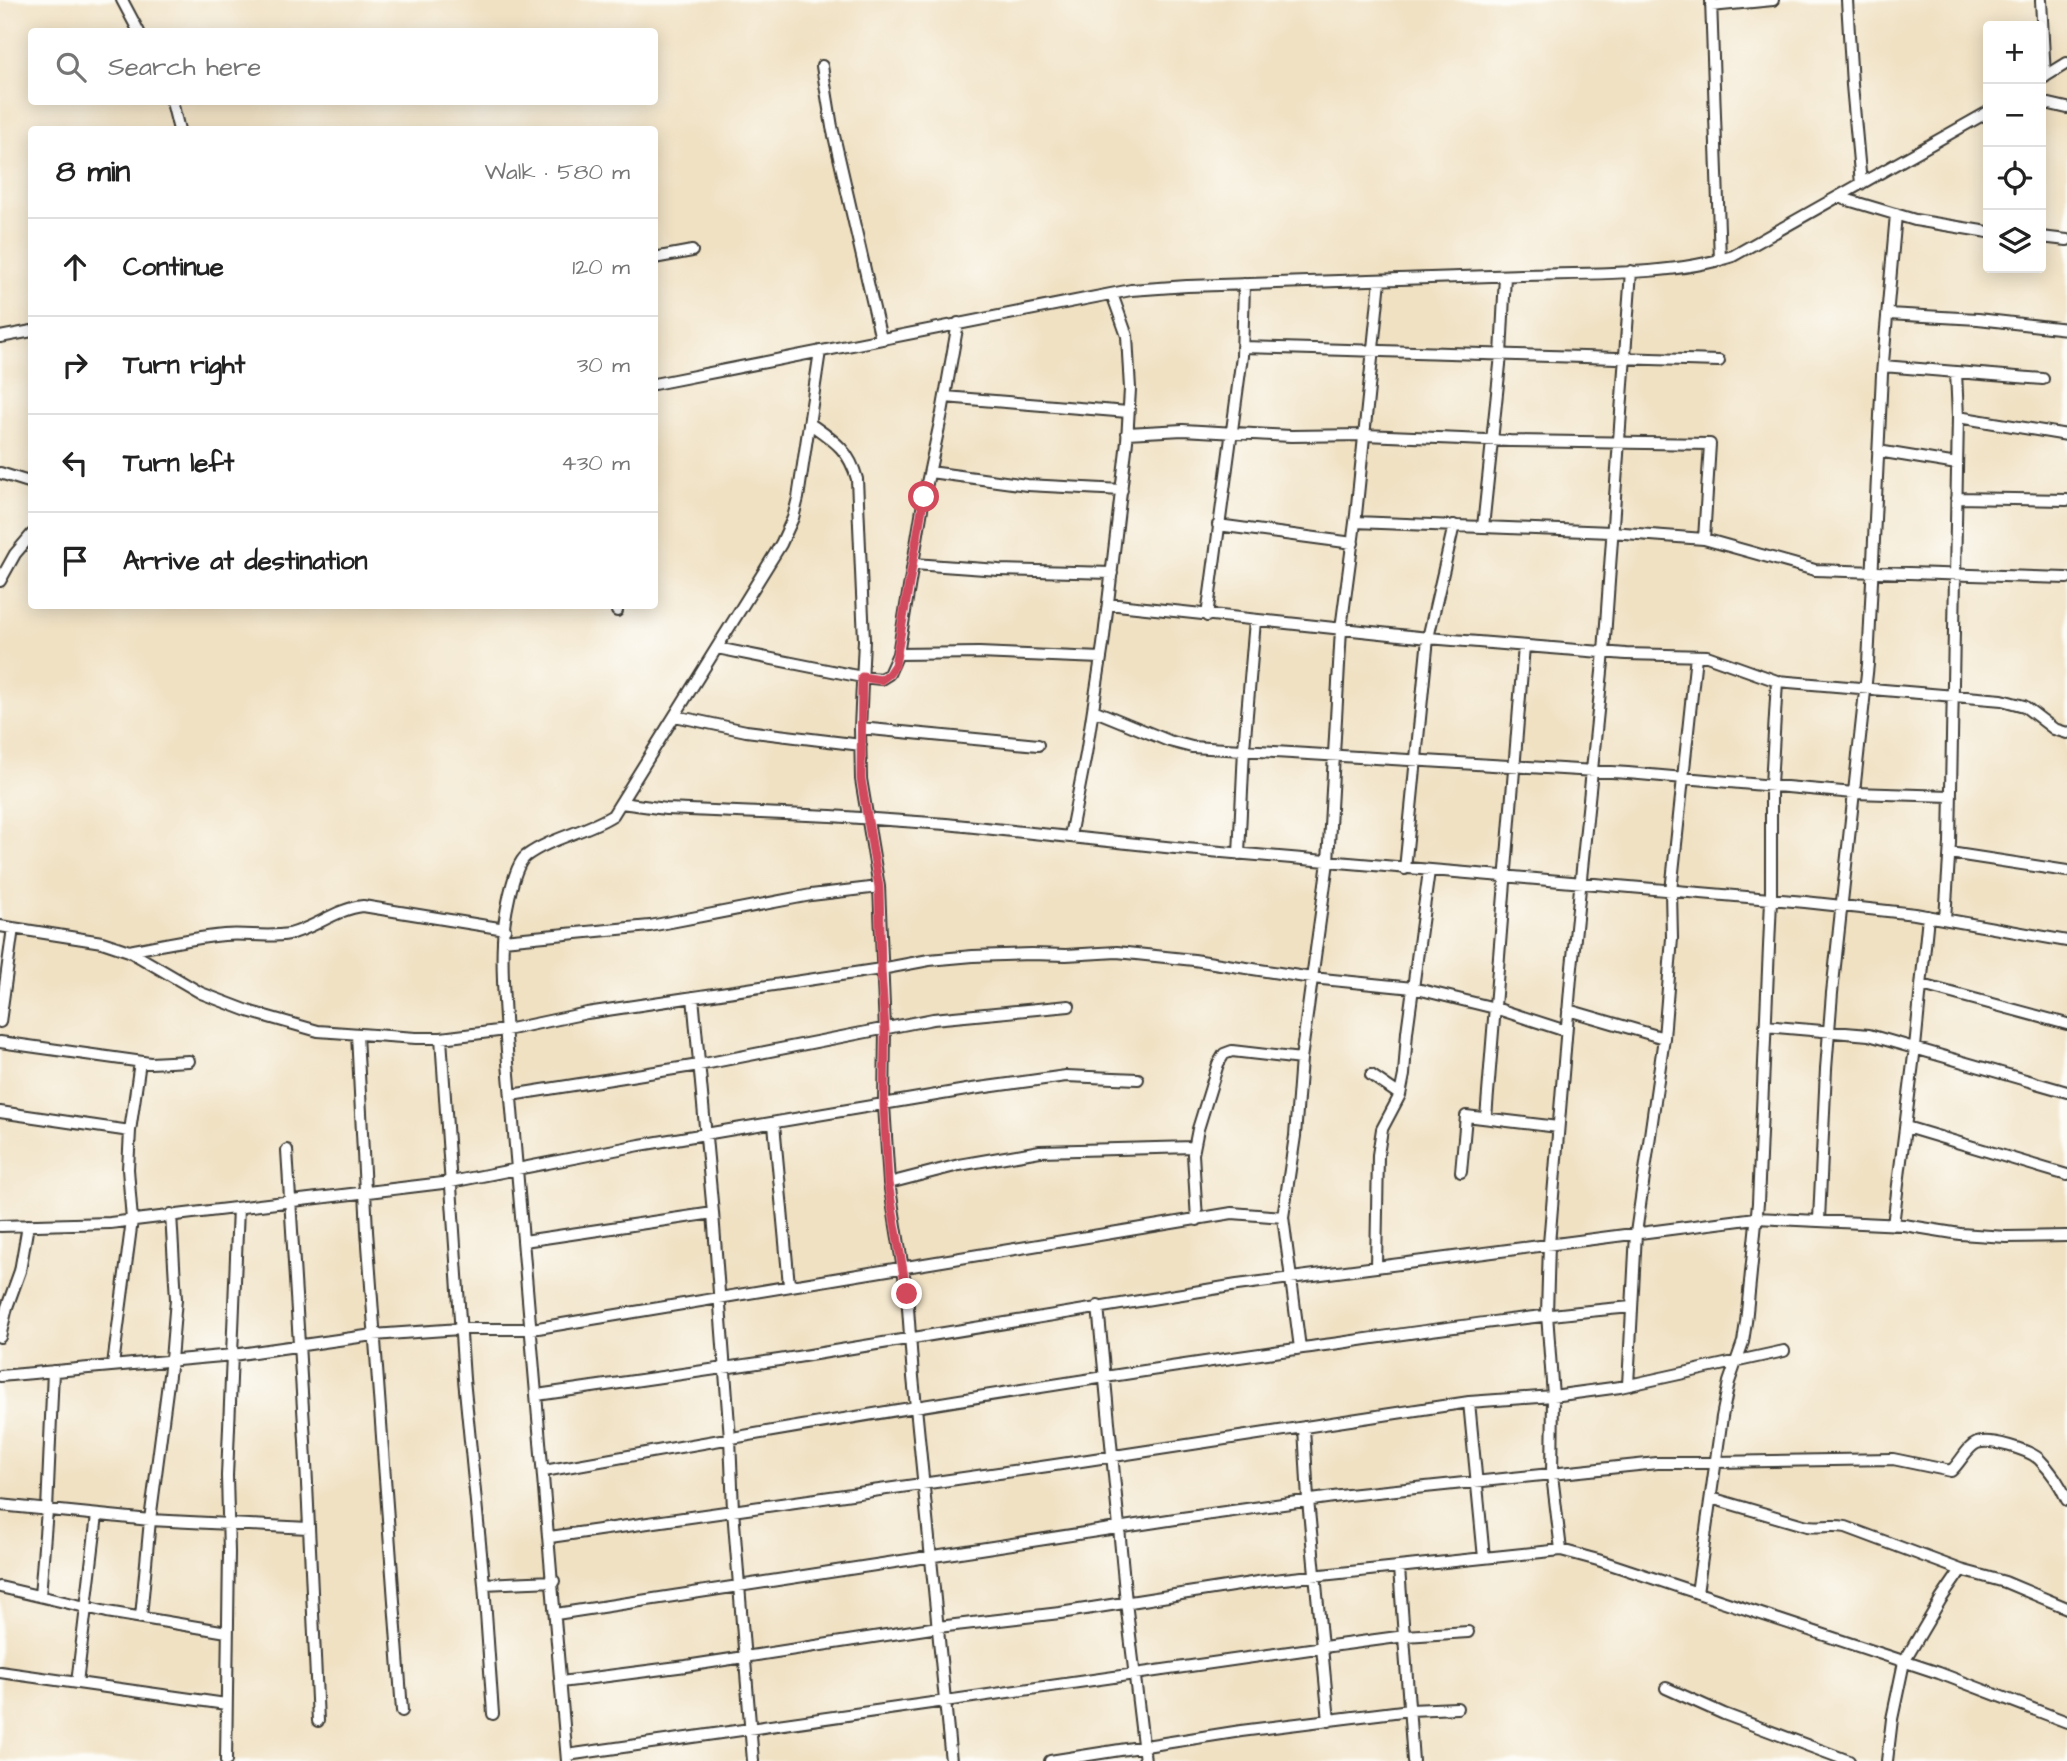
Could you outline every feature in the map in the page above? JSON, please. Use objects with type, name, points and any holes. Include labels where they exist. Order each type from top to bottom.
[{"type":"street","points":[[122,0],[137,28]]},
{"type":"street","points":[[1720,260],[1711,3],[1773,0]]},
{"type":"street","points":[[1847,0],[1861,184]]},
{"type":"street","points":[[2041,0],[2042,21]]},
{"type":"street","points":[[2046,76],[2067,63]]},
{"type":"street","points":[[822,66],[832,127],[881,339]]},
{"type":"street","points":[[2046,103],[2067,108]]},
{"type":"street","points":[[173,105],[178,126]]},
{"type":"street","points":[[658,383],[1112,293],[1187,286],[1631,271],[1674,268],[1720,260],[1733,256],[1983,115]]},
{"type":"street","points":[[1838,197],[1915,220],[1983,231]]},
{"type":"street","points":[[1819,1220],[1829,1031],[1865,689],[1883,366],[1896,215]]},
{"type":"street","points":[[2046,238],[2067,240]]},
{"type":"street","points":[[658,257],[692,251]]},
{"type":"street","points":[[1561,1550],[1552,1475],[1553,1396],[1547,1314],[1549,1244],[1590,771],[1604,652],[1631,271]]},
{"type":"street","points":[[1483,527],[1501,355],[1505,276]]},
{"type":"street","points":[[1300,1348],[1283,1217],[1328,862],[1341,629],[1353,543],[1380,280]]},
{"type":"street","points":[[1207,615],[1242,347],[1244,284]]},
{"type":"street","points":[[1070,836],[1101,657],[1127,433],[1127,337],[1112,293]]},
{"type":"street","points":[[1888,314],[1978,319],[2067,329]]},
{"type":"street","points":[[717,648],[881,680],[889,674],[898,654],[958,324]]},
{"type":"street","points":[[0,337],[28,332]]},
{"type":"street","points":[[1242,347],[1719,361]]},
{"type":"street","points":[[820,351],[793,518],[781,544],[613,815],[599,824],[536,849],[523,858],[515,874],[504,935],[506,1030],[567,1758],[1134,1673],[1405,1636],[1468,1632]]},
{"type":"street","points":[[1883,366],[2043,379]]},
{"type":"street","points":[[1945,919],[1950,853],[1953,575],[1958,417],[1956,372]]},
{"type":"street","points":[[945,397],[1128,412]]},
{"type":"street","points":[[1958,417],[2067,435]]},
{"type":"street","points":[[809,423],[832,439],[852,461],[857,479],[863,640],[861,779],[879,887],[888,1183],[910,1339],[951,1761]]},
{"type":"street","points":[[1127,433],[1183,430],[1292,436],[1365,435],[1710,444],[1704,539]]},
{"type":"street","points":[[1878,451],[1957,464]]},
{"type":"street","points":[[930,472],[1027,485],[1122,489]]},
{"type":"street","points":[[0,473],[28,482]]},
{"type":"street","points":[[1956,498],[2067,500]]},
{"type":"street","points":[[1355,522],[1612,532],[1704,539],[1815,570],[2067,578]]},
{"type":"street","points":[[1218,525],[1353,543]]},
{"type":"street","points":[[1405,869],[1428,638],[1454,525]]},
{"type":"street","points":[[0,580],[15,554],[28,539]]},
{"type":"street","points":[[914,564],[999,570],[1112,573]]},
{"type":"street","points":[[1108,604],[1428,638],[1604,652],[1707,656],[1777,681],[2002,700],[2024,706],[2054,729],[2067,733]]},
{"type":"street","points":[[1239,854],[1244,750],[1255,621]]},
{"type":"street","points":[[1486,1118],[1524,646]]},
{"type":"street","points":[[898,654],[979,653],[1101,657]]},
{"type":"street","points":[[1628,1385],[1636,1233],[1664,1038],[1672,938],[1671,891],[1696,656]]},
{"type":"street","points":[[1697,1593],[1729,1382],[1738,1360],[1746,1322],[1756,1218],[1771,900],[1771,785],[1777,681]]},
{"type":"street","points":[[1093,710],[1169,741],[1192,747],[1590,771],[1854,793],[1951,796]]},
{"type":"street","points":[[675,716],[746,731],[861,746]]},
{"type":"street","points":[[860,728],[1038,745]]},
{"type":"street","points":[[621,803],[666,809],[869,819],[1842,906],[1928,916],[2067,941]]},
{"type":"street","points":[[1950,853],[2067,871]]},
{"type":"street","points":[[1376,1266],[1378,1155],[1382,1129],[1400,1095],[1404,1074],[1429,871]]},
{"type":"street","points":[[129,951],[226,935],[289,934],[309,927],[327,916],[363,906],[504,935],[569,936],[650,926],[811,895],[879,887]]},
{"type":"street","points":[[1893,1224],[1928,916]]},
{"type":"street","points":[[0,926],[102,942],[129,951],[201,993],[251,1012],[318,1031],[357,1034],[441,1038],[506,1030],[587,1013],[929,960],[973,956],[1117,952],[1194,960],[1312,978],[1413,988],[1495,1008],[1566,1031]]},
{"type":"street","points":[[0,1021],[13,928]]},
{"type":"street","points":[[1922,985],[2067,1024]]},
{"type":"street","points":[[693,997],[713,1213],[738,1586],[753,1761]]},
{"type":"street","points":[[511,1095],[699,1065],[933,1019],[1069,1006]]},
{"type":"street","points":[[1568,1010],[1664,1038]]},
{"type":"street","points":[[1765,1026],[1869,1035],[1915,1046],[2067,1092]]},
{"type":"street","points":[[357,1034],[373,1335],[402,1711]]},
{"type":"street","points":[[441,1038],[460,1329],[484,1584],[493,1714]]},
{"type":"street","points":[[0,1042],[140,1062],[189,1060]]},
{"type":"street","points":[[1197,1220],[1193,1174],[1194,1147],[1218,1064],[1224,1054],[1232,1051],[1301,1059]]},
{"type":"street","points":[[113,1365],[132,1220],[129,1181],[130,1131],[140,1062]]},
{"type":"street","points":[[1371,1075],[1400,1095]]},
{"type":"street","points":[[0,1226],[132,1220],[451,1182],[811,1115],[972,1089],[1066,1076],[1138,1079]]},
{"type":"street","points":[[0,1112],[130,1131]]},
{"type":"street","points":[[1461,1172],[1466,1116],[1558,1127]]},
{"type":"street","points":[[774,1124],[789,1286]]},
{"type":"street","points":[[1906,1127],[2067,1175]]},
{"type":"street","points":[[888,1183],[960,1165],[1040,1151],[1194,1147]]},
{"type":"street","points":[[287,1150],[318,1721]]},
{"type":"street","points":[[226,1761],[228,1524],[239,1208]]},
{"type":"street","points":[[524,1241],[713,1213]]},
{"type":"street","points":[[0,1376],[233,1355],[373,1335],[460,1329],[532,1329],[1232,1213],[1283,1217]]},
{"type":"street","points":[[141,1618],[149,1520],[171,1360],[176,1299],[172,1214]]},
{"type":"street","points":[[537,1395],[1290,1278],[1756,1218],[1893,1224],[1983,1236],[2067,1236]]},
{"type":"street","points":[[0,1337],[20,1271],[28,1225]]},
{"type":"street","points":[[1098,1306],[1126,1602],[1145,1761]]},
{"type":"street","points":[[544,1471],[916,1406],[1104,1377],[1547,1314],[1632,1307]]},
{"type":"street","points":[[550,1537],[1469,1402],[1553,1396],[1628,1385],[1784,1351]]},
{"type":"street","points":[[40,1596],[53,1371]]},
{"type":"street","points":[[1469,1402],[1484,1558]]},
{"type":"street","points":[[1304,1427],[1308,1500],[1329,1721]]},
{"type":"street","points":[[556,1614],[1308,1500],[1657,1463],[1893,1458],[1951,1471],[1962,1461],[1968,1448],[1979,1442],[1999,1443],[2038,1457],[2061,1487],[2067,1500]]},
{"type":"street","points":[[1711,1498],[1807,1526],[1831,1524],[1846,1527],[1961,1570],[2005,1582],[2067,1608]]},
{"type":"street","points":[[0,1505],[149,1520],[308,1528]]},
{"type":"street","points":[[77,1683],[97,1515]]},
{"type":"street","points":[[561,1682],[938,1627],[1059,1613],[1264,1581],[1561,1550],[1598,1559],[1905,1662],[2067,1722]]},
{"type":"street","points":[[1399,1568],[1413,1761]]},
{"type":"street","points":[[1887,1761],[1892,1719],[1905,1662],[1941,1598],[1961,1570]]},
{"type":"street","points":[[484,1584],[554,1581]]},
{"type":"street","points":[[0,1587],[87,1608],[227,1632]]},
{"type":"street","points":[[0,1672],[226,1703]]},
{"type":"street","points":[[1666,1688],[1724,1714],[1849,1761]]},
{"type":"street","points":[[1050,1761],[1410,1710],[1457,1708]]},
{"type":"route","points":[[907,1294],[888,1183],[879,887],[861,779],[860,728],[862,677],[881,680],[895,665],[924,497]]}]
